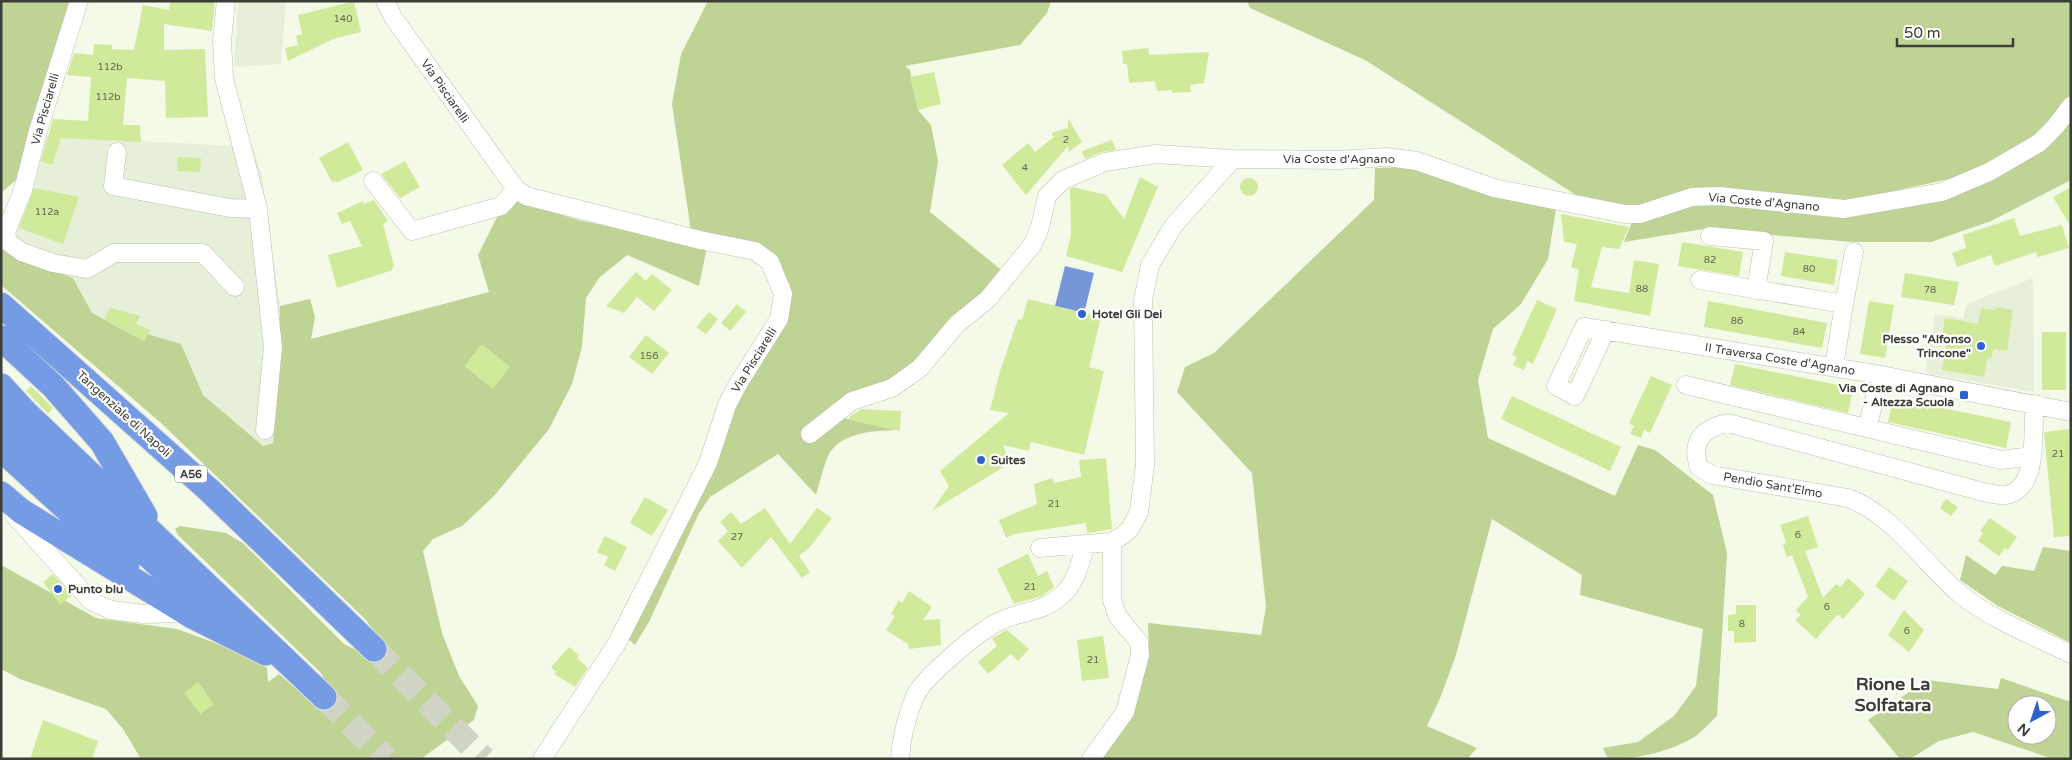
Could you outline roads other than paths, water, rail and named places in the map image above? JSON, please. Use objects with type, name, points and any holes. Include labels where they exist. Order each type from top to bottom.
[{"type":"highway","name":"Tangenziale di Napoli","points":[[1,305],[209,490],[374,649]]},
{"type":"highway","points":[[1,338],[52,386],[102,442],[158,538]]},
{"type":"highway","points":[[1,355],[44,394],[127,484]]},
{"type":"highway","points":[[1,368],[102,470],[158,538]]},
{"type":"highway","points":[[1,386],[324,697]]},
{"type":"highway","points":[[1,402],[261,650]]},
{"type":"highway","points":[[1,418],[235,638]]},
{"type":"highway","points":[[1,433],[191,615]]},
{"type":"highway","points":[[1,449],[51,496],[191,615]]},
{"type":"highway","points":[[1,466],[51,511],[145,588]]},
{"type":"highway","points":[[1,480],[43,516],[107,565]]},
{"type":"highway","points":[[5,505],[21,511],[191,615],[290,665]]},
{"type":"street","name":"Via Pisciarelli","points":[[79,1],[38,131],[23,190],[5,237],[13,247],[22,252],[53,263],[87,269],[114,253],[203,253],[235,287]]},
{"type":"street","points":[[226,1],[222,41],[224,78],[258,210],[273,347],[264,430]]},
{"type":"street","name":"Via Pisciarelli","points":[[385,1],[393,18],[516,189],[526,196],[755,252],[770,262],[783,294],[779,319],[731,398],[708,463],[685,504],[617,643],[542,759]]},
{"type":"street","name":"Via Coste d'Agnano","points":[[810,434],[852,401],[892,388],[920,368],[957,324],[988,299],[1033,244],[1040,227],[1047,196],[1062,180],[1105,162],[1156,154],[1233,159],[1339,160],[1387,156],[1417,161],[1494,188],[1625,214],[1640,214],[1692,197],[1719,196],[1844,209],[1942,192],[1989,172],[2039,143],[2055,127],[2071,106]]},
{"type":"street","points":[[116,152],[113,186],[230,208],[258,210]]},
{"type":"street","points":[[1040,548],[1112,542],[1130,529],[1139,512],[1142,494],[1145,396],[1142,300],[1150,265],[1174,225],[1233,159]]},
{"type":"street","points":[[373,180],[412,231],[501,206],[516,189]]},
{"type":"street","points":[[1710,236],[1764,240],[1756,290]]},
{"type":"street","points":[[1834,367],[1854,252]]},
{"type":"street","points":[[1700,280],[1844,304]]},
{"type":"street","name":"II Traversa Coste d'Agnano","points":[[1606,330],[1881,375],[2071,412]]},
{"type":"street","points":[[1866,428],[1881,375]]},
{"type":"street","points":[[1686,385],[2001,460],[2032,456]]},
{"type":"street","name":"Pendio Sant'Elmo","points":[[2035,404],[2030,471],[2022,485],[2005,495],[1987,493],[1728,423],[1712,426],[1702,434],[1695,457],[1699,467],[1712,475],[1848,498],[1865,505],[1880,516],[1961,594],[1995,616],[2071,654]]},
{"type":"street","points":[[5,505],[90,600],[111,610],[144,614],[191,615]]},
{"type":"street","points":[[1091,759],[1125,712],[1140,655],[1139,642],[1118,617],[1112,600],[1112,542]]},
{"type":"street","points":[[900,759],[901,742],[916,695],[933,675],[979,633],[1001,620],[1040,610],[1063,595],[1075,579],[1086,544]]},
{"type":"water","points":[[1065,266],[1094,273],[1084,313],[1055,306]]},
{"type":"tunnel","points":[[374,649],[484,759]]},
{"type":"tunnel","points":[[324,697],[386,759]]},
{"type":"place","name":"Hotel Gli Dei","points":[[1082,314]]},
{"type":"place","name":"Plesso \"Alfonso Trincone\"","points":[[1981,346]]},
{"type":"place","name":"Via Coste di Agnano - Altezza Scuola","points":[[1964,395]]},
{"type":"place","name":"Suites","points":[[981,460]]},
{"type":"place","name":"Punto blu","points":[[58,589]]},
{"type":"district","name":"Rione La Solfatara","points":[[1893,694]]}]
